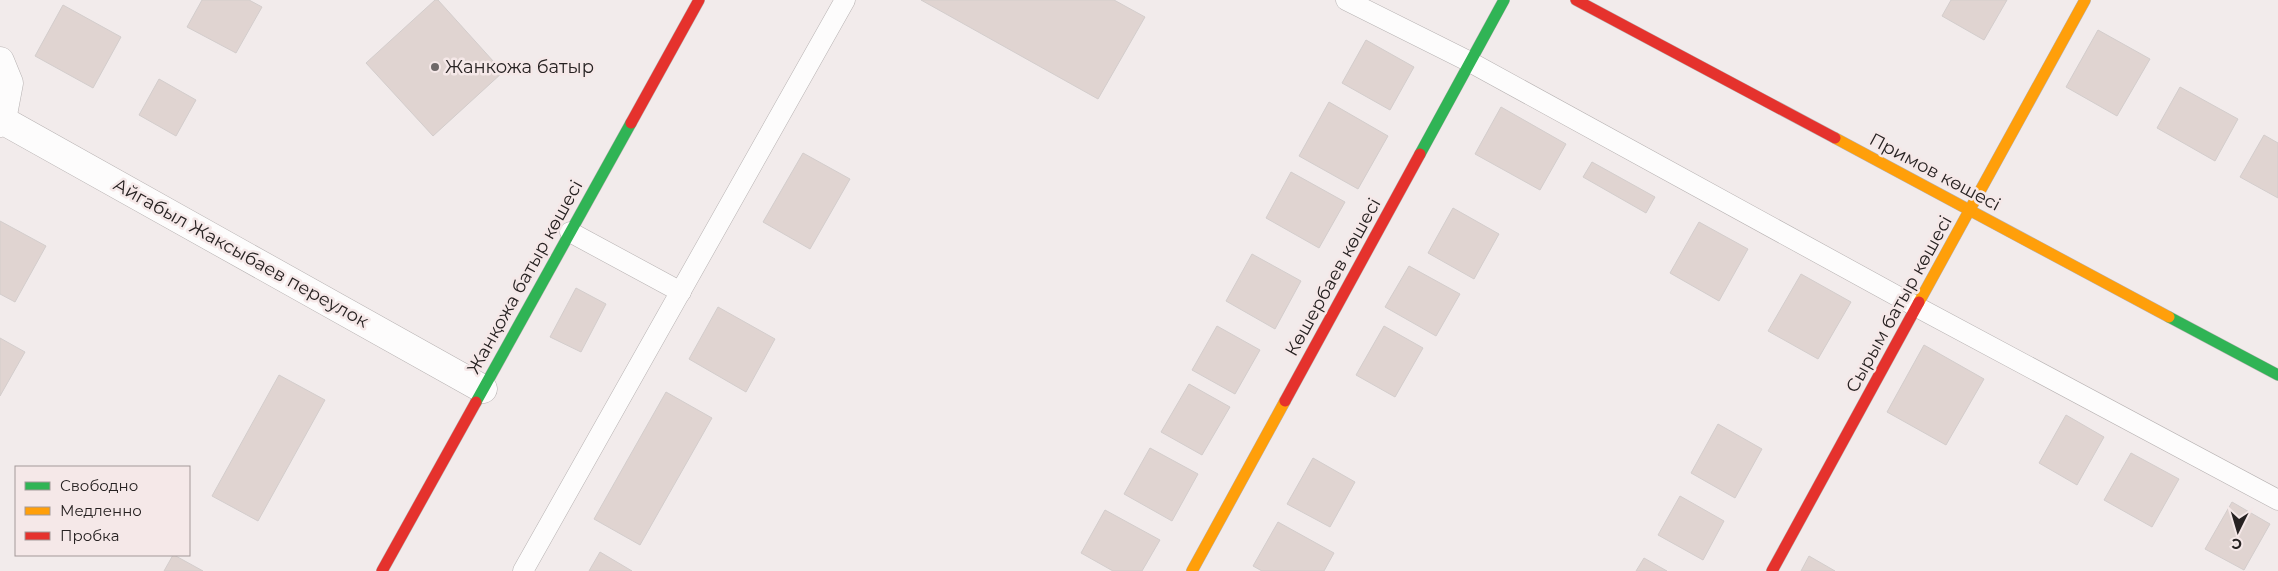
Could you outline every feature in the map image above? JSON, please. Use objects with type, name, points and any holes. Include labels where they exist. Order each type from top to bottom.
[{"type":"street","name":"Жанқожа батыр көшесі","points":[[382,571],[699,0]]},
{"type":"street","name":"Көшербаев көшесі","points":[[1192,571],[1504,0]]},
{"type":"street","name":"Примов көшесі","points":[[1576,0],[2278,375]]},
{"type":"street","name":"Сырым батыр көшесі","points":[[1772,571],[2084,0]]},
{"type":"street","points":[[0,61],[9,83],[1,122]]},
{"type":"street","name":"Айгабыл Жаксыбаев переулок","points":[[1,122],[483,389]]},
{"type":"lane","points":[[523,571],[845,0]]},
{"type":"lane","points":[[1346,0],[1470,62],[1917,307],[2278,500]]},
{"type":"lane","points":[[570,232],[681,292]]},
{"type":"building","points":[[202,0],[249,0],[262,7],[236,53],[187,27]]},
{"type":"building","name":"Жанкожа батыр","points":[[435,0],[438,0],[503,72],[433,136],[366,63]]},
{"type":"building","points":[[921,0],[1114,0],[1145,17],[1098,99]]},
{"type":"building","points":[[1951,0],[2007,0],[1984,40],[1942,16]]},
{"type":"building","points":[[63,5],[121,37],[93,88],[35,56]]},
{"type":"building","points":[[2098,30],[2150,59],[2117,116],[2066,87]]},
{"type":"building","points":[[1366,40],[1414,67],[1390,110],[1342,83]]},
{"type":"building","points":[[159,79],[196,100],[176,136],[139,115]]},
{"type":"building","points":[[2180,87],[2238,119],[2215,161],[2157,128]]},
{"type":"building","points":[[1329,102],[1388,136],[1358,189],[1299,156]]},
{"type":"building","points":[[1501,107],[1566,144],[1540,190],[1475,154]]},
{"type":"building","points":[[2264,135],[2278,143],[2278,198],[2240,177]]},
{"type":"building","points":[[803,153],[850,179],[810,249],[763,222]]},
{"type":"building","points":[[1592,162],[1655,197],[1646,213],[1583,177]]},
{"type":"building","points":[[1291,172],[1345,202],[1319,248],[1266,218]]},
{"type":"building","points":[[1453,208],[1499,234],[1474,279],[1428,253]]},
{"type":"building","points":[[0,221],[46,246],[15,302],[0,294]]},
{"type":"building","points":[[1699,222],[1748,249],[1719,301],[1670,273]]},
{"type":"building","points":[[1252,254],[1301,281],[1275,329],[1226,301]]},
{"type":"building","points":[[1409,266],[1460,294],[1436,336],[1385,307]]},
{"type":"building","points":[[1801,274],[1851,302],[1818,359],[1768,331]]},
{"type":"building","points":[[576,288],[606,304],[581,352],[550,337]]},
{"type":"building","points":[[718,307],[775,339],[746,392],[689,359]]},
{"type":"building","points":[[1217,326],[1260,350],[1235,394],[1192,370]]},
{"type":"building","points":[[1384,326],[1423,348],[1395,397],[1356,375]]},
{"type":"building","points":[[0,338],[25,352],[0,396]]},
{"type":"building","points":[[1924,345],[1984,379],[1946,445],[1887,412]]},
{"type":"building","points":[[279,375],[325,400],[258,521],[212,496]]},
{"type":"building","points":[[1189,384],[1230,407],[1202,455],[1161,432]]},
{"type":"building","points":[[666,392],[712,418],[640,545],[594,519]]},
{"type":"building","points":[[2066,415],[2104,437],[2077,485],[2039,463]]},
{"type":"building","points":[[1718,424],[1762,449],[1735,498],[1691,473]]},
{"type":"building","points":[[1150,448],[1198,474],[1172,521],[1124,494]]},
{"type":"building","points":[[2131,453],[2179,479],[2152,527],[2104,500]]},
{"type":"building","points":[[1313,458],[1355,482],[1330,527],[1287,504]]},
{"type":"building","points":[[1680,496],[1724,521],[1703,560],[1658,535]]},
{"type":"building","points":[[2232,502],[2270,524],[2244,570],[2205,549]]},
{"type":"building","points":[[1105,510],[1160,540],[1142,571],[1113,571],[1081,553]]},
{"type":"building","points":[[1278,522],[1334,553],[1324,571],[1262,571],[1253,566]]},
{"type":"building","points":[[600,552],[632,571],[589,571]]},
{"type":"building","points":[[172,556],[176,556],[203,571],[164,571]]},
{"type":"building","points":[[1809,556],[1835,571],[1801,571]]},
{"type":"building","points":[[1644,558],[1667,571],[1636,571]]},
{"type":"traffic: fast","points":[[1420,154],[1504,0]]},
{"type":"traffic: fast","points":[[476,402],[631,123]]},
{"type":"traffic: fast","points":[[2169,317],[2278,375]]},
{"type":"traffic: slow","points":[[1919,302],[2085,0]]},
{"type":"traffic: slow","points":[[1835,138],[2169,317]]},
{"type":"traffic: slow","points":[[1192,571],[1285,401]]},
{"type":"traffic: jam","points":[[631,123],[699,0]]},
{"type":"traffic: jam","points":[[1576,0],[1835,138]]},
{"type":"traffic: jam","points":[[1285,401],[1420,154]]},
{"type":"traffic: jam","points":[[1772,571],[1919,302]]},
{"type":"traffic: jam","points":[[382,571],[476,402]]},
{"type":"place","name":"Жанкожа батыр","points":[[435,67]]}]
